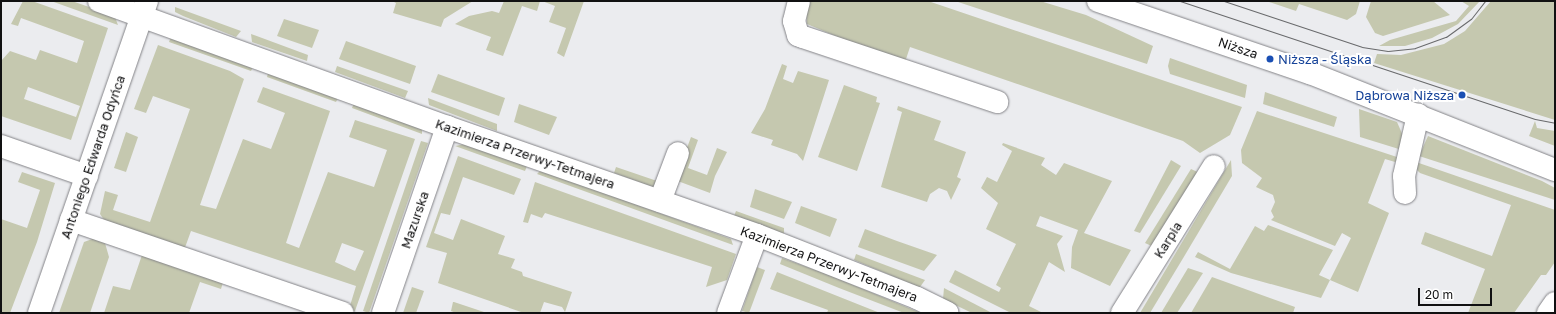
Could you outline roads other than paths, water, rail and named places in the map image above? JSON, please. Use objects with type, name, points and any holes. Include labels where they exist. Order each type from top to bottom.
[{"type":"street","name":"Kazimierza Przerwy-Tetmajera","points":[[99,1],[144,9],[447,127],[757,235],[917,298],[948,313]]},
{"type":"street","points":[[799,1],[794,21],[798,35],[997,102]]},
{"type":"street","name":"Niższa","points":[[1098,1],[1270,59],[1418,115],[1555,170]]},
{"type":"street","name":"Antoniego Edwarda Odyńca","points":[[39,313],[144,9]]},
{"type":"street","points":[[1405,193],[1404,176],[1418,115]]},
{"type":"street","name":"Mazurska","points":[[383,313],[447,127]]},
{"type":"street","points":[[1,146],[87,176]]},
{"type":"street","points":[[660,201],[678,153]]},
{"type":"street","name":"Karpia","points":[[1122,313],[1214,166]]},
{"type":"street","points":[[71,220],[343,313]]},
{"type":"street","points":[[728,313],[757,235]]},
{"type":"street","points":[[1548,313],[1555,303]]},
{"type":"tram line","points":[[1180,1],[1535,119],[1555,123]]},
{"type":"tram line","points":[[1224,1],[1362,47],[1388,51],[1415,48],[1446,37],[1471,19],[1485,1]]},
{"type":"place","name":"Niższa - Śląska","points":[[1270,59]]},
{"type":"place","name":"Dąbrowa Niższa","points":[[1462,95]]}]
